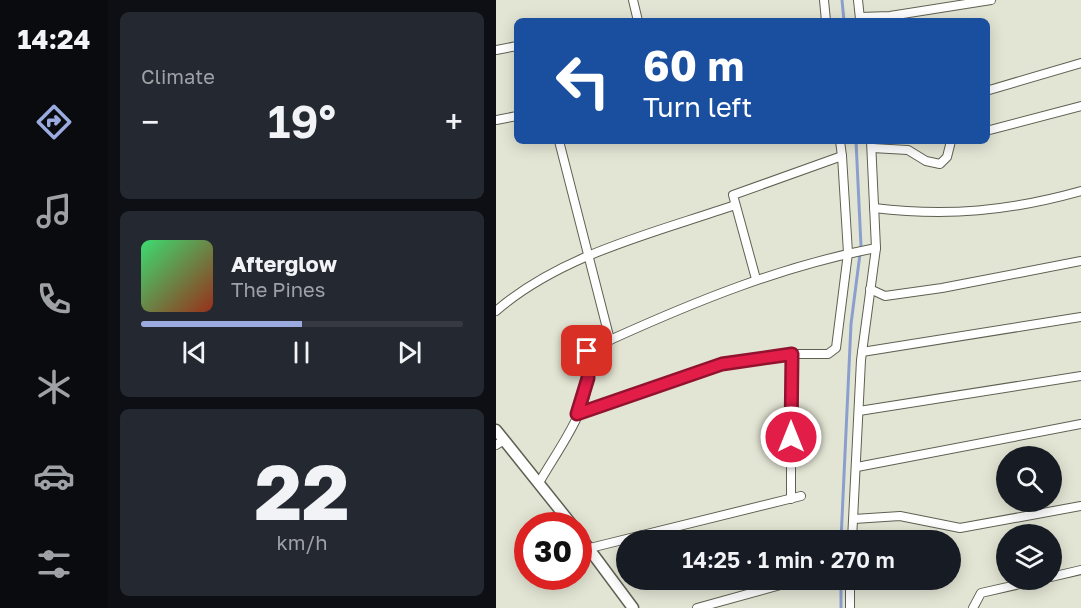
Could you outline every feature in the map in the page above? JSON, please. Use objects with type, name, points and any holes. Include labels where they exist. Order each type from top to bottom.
[{"type":"main road","points":[[496,430],[500,442],[539,483],[562,512]]},
{"type":"main road","points":[[592,551],[633,608]]},
{"type":"street","points":[[633,0],[637,18]]},
{"type":"street","points":[[824,0],[826,18]]},
{"type":"street","points":[[858,0],[860,18]]},
{"type":"street","points":[[870,18],[988,0]]},
{"type":"street","points":[[496,50],[514,47]]},
{"type":"street","points":[[990,90],[1081,63]]},
{"type":"street","points":[[990,130],[1081,106]]},
{"type":"street","points":[[496,120],[514,117]]},
{"type":"street","points":[[560,144],[610,340]]},
{"type":"street","points":[[577,414],[722,364],[792,354],[835,351],[849,253],[840,144]]},
{"type":"street","points":[[853,530],[862,352],[870,289],[874,208],[871,145],[908,150],[926,161],[940,164],[947,157],[950,144]]},
{"type":"street","points":[[756,279],[733,195],[842,156]]},
{"type":"street","points":[[874,208],[937,213],[985,212],[1081,191]]},
{"type":"street","points":[[496,311],[539,279],[588,256],[735,204]]},
{"type":"street","points":[[539,483],[577,414],[588,378],[587,351],[598,343],[756,279],[849,253],[872,249]]},
{"type":"street","points":[[870,289],[885,296],[931,290],[1081,261]]},
{"type":"street","points":[[862,352],[1081,317]]},
{"type":"street","points":[[791,499],[792,354]]},
{"type":"street","points":[[859,411],[1081,376]]},
{"type":"street","points":[[857,467],[1081,424]]},
{"type":"street","points":[[592,548],[801,496]]},
{"type":"street","points":[[854,519],[900,516],[960,528],[1081,507]]},
{"type":"street","points":[[1062,574],[1081,570]]},
{"type":"street","points":[[697,608],[762,590]]},
{"type":"street","points":[[850,590],[850,608]]},
{"type":"street","points":[[973,608],[981,593],[996,590]]},
{"type":"waterway","points":[[842,0],[844,18]]},
{"type":"waterway","points":[[841,530],[851,324],[861,246],[856,144]]},
{"type":"waterway","points":[[841,590],[841,608]]},
{"type":"route","points":[[587,351],[588,378],[585,395],[577,414],[722,364],[792,354],[791,437]]}]
